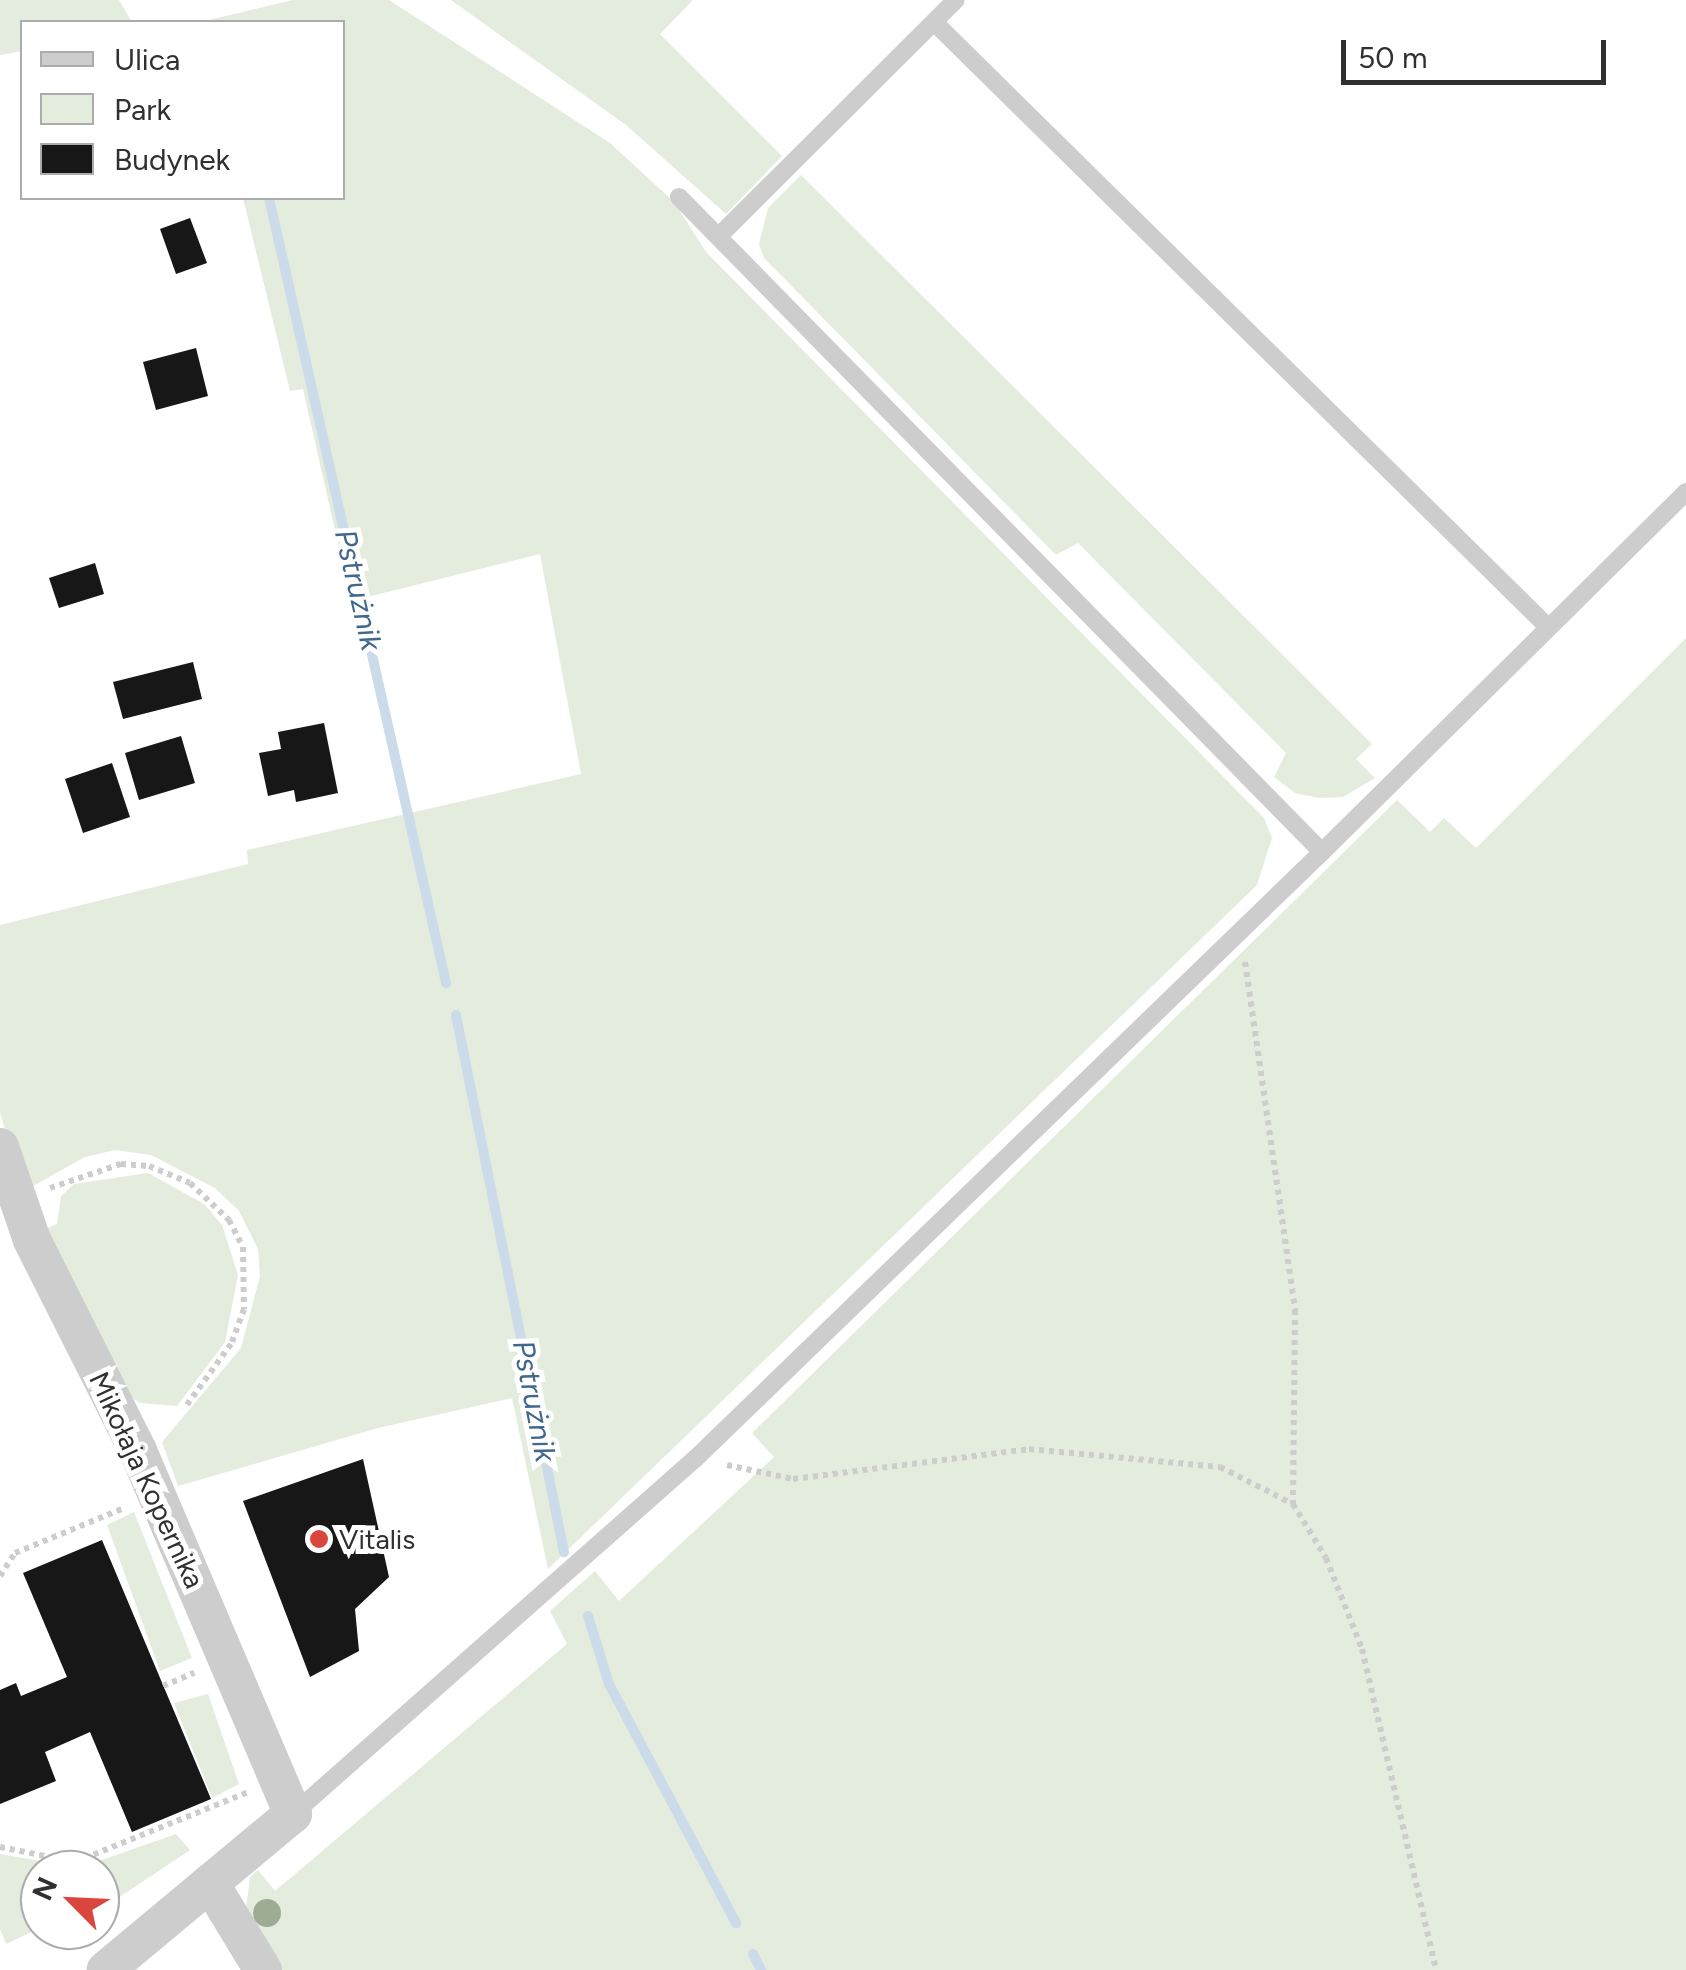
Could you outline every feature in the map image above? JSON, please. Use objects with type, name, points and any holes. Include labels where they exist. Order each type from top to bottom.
[{"type":"street","name":"Mikołaja Kopernika","points":[[0,1146],[20,1208],[138,1451],[293,1814]]},
{"type":"street","points":[[106,1970],[293,1814]]},
{"type":"street","points":[[210,1883],[263,1970]]},
{"type":"lane","points":[[719,236],[956,0]]},
{"type":"lane","points":[[934,22],[1548,627]]},
{"type":"lane","points":[[679,196],[1322,852]]},
{"type":"lane","points":[[293,1814],[696,1458],[1322,852],[1686,492]]},
{"type":"path","points":[[1240,931],[1296,1310],[1293,1504],[1326,1558],[1362,1650],[1436,1970]]},
{"type":"path","points":[[20,1208],[64,1178],[121,1164],[148,1166],[190,1183],[230,1220],[243,1246],[244,1309],[232,1344],[184,1409]]},
{"type":"path","points":[[696,1458],[793,1479],[1029,1448],[1220,1468],[1293,1504]]},
{"type":"path","points":[[0,1576],[15,1553],[138,1502]]},
{"type":"path","points":[[163,1686],[178,1680]]},
{"type":"path","points":[[245,1777],[250,1807]]},
{"type":"path","points":[[0,1847],[75,1862],[248,1792]]},
{"type":"green space","points":[[0,0],[119,0],[131,20],[20,20],[20,51],[0,55]]},
{"type":"green space","points":[[293,0],[389,0],[610,143],[674,202],[706,252],[1264,818],[1272,838],[1257,885],[548,1569],[512,1398],[378,1428],[178,1486],[162,1442],[241,1348],[260,1276],[258,1249],[239,1211],[215,1188],[151,1155],[115,1150],[85,1157],[24,1191],[0,1113],[0,925],[248,864],[247,850],[581,774],[540,554],[351,601],[303,389],[290,391],[243,200],[345,200],[345,20],[208,20]]},
{"type":"green space","points":[[451,0],[693,0],[660,34],[782,156],[726,214],[626,125]]},
{"type":"green space","points":[[801,175],[1372,744],[1356,759],[1375,778],[1343,797],[1319,798],[1295,793],[1274,777],[1286,753],[1078,543],[1056,555],[764,258],[759,244],[768,208]]},
{"type":"green space","points":[[1686,638],[1686,1970],[281,1970],[246,1909],[250,1877],[258,1870],[275,1891],[567,1644],[550,1611],[595,1571],[619,1601],[774,1457],[752,1433],[1397,800],[1430,832],[1444,818],[1476,848]]},
{"type":"green space","points":[[148,1173],[204,1204],[222,1225],[238,1275],[225,1342],[177,1406],[141,1403],[122,1393],[44,1229],[57,1224],[61,1196],[74,1184]]},
{"type":"green space","points":[[134,1512],[192,1658],[160,1671],[107,1525]]},
{"type":"green space","points":[[208,1694],[239,1784],[212,1798],[174,1703]]},
{"type":"green space","points":[[176,1834],[190,1850],[120,1897],[120,1854]]},
{"type":"green space","points":[[0,1854],[20,1857],[20,1937],[6,1944],[0,1929]]},
{"type":"building","points":[[190,218],[207,263],[176,274],[160,229]]},
{"type":"building","points":[[196,348],[208,396],[156,410],[143,362]]},
{"type":"building","points":[[95,563],[104,594],[59,608],[49,578]]},
{"type":"building","points":[[193,662],[202,699],[123,719],[113,682]]},
{"type":"building","points":[[324,723],[338,793],[296,802],[294,790],[268,796],[259,753],[281,749],[278,732]]},
{"type":"building","points":[[181,736],[195,783],[139,800],[125,753]]},
{"type":"building","points":[[112,763],[130,817],[83,833],[65,779]]},
{"type":"building","name":"Vitalis","points":[[363,1459],[389,1577],[355,1609],[359,1651],[310,1677],[243,1501]]},
{"type":"building","points":[[102,1540],[211,1799],[132,1832],[90,1732],[45,1752],[56,1781],[0,1804],[0,1690],[16,1683],[21,1696],[67,1677],[23,1573]]},
{"type":"waterway","name":"Pstrużnik","points":[[269,200],[446,983]]},
{"type":"waterway","name":"Pstrużnik","points":[[456,1015],[564,1552]]},
{"type":"waterway","name":"Pstrużnik","points":[[588,1616],[609,1684],[736,1923]]},
{"type":"waterway","name":"Pstrużnik","points":[[753,1954],[761,1970]]},
{"type":"place","name":"Vitalis","points":[[319,1539]]}]
